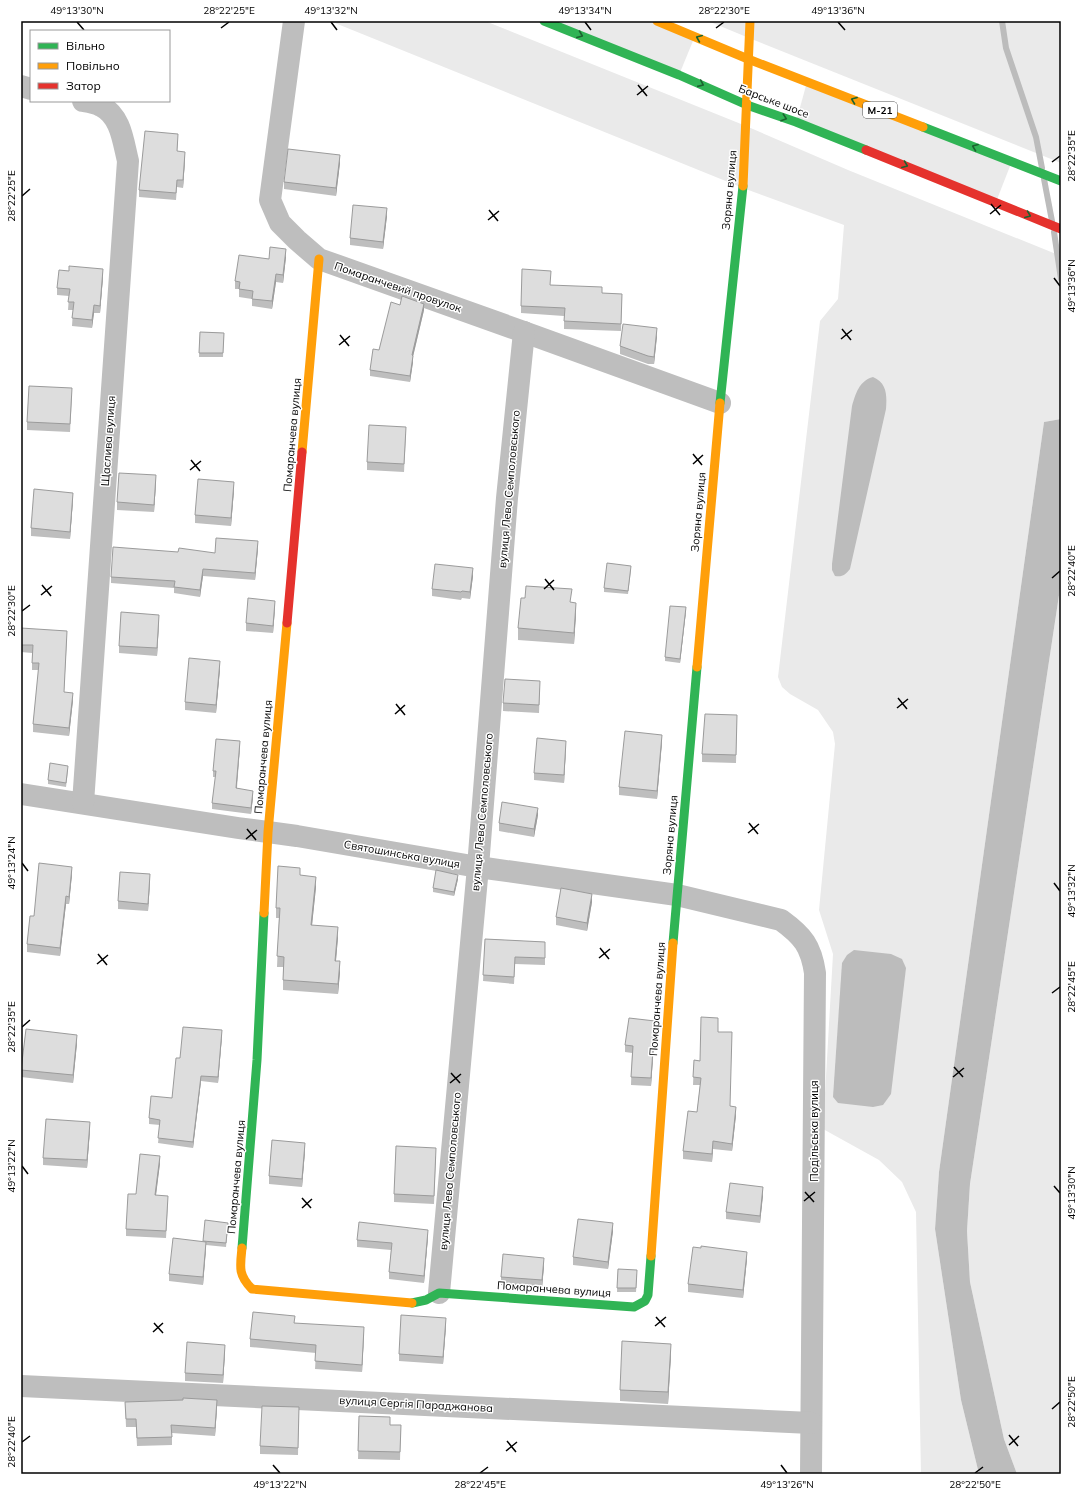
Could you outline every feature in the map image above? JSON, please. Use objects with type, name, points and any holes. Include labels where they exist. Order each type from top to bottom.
[{"type":"main road","name":"Барське шосе","points":[[544,21],[747,104],[796,122],[1061,229]]},
{"type":"main road","name":"М-21","points":[[657,21],[748,59],[1012,160],[1061,181]]},
{"type":"main road","name":"Зоряна вулиця","points":[[677,895],[720,403],[743,188],[750,21]]},
{"type":"main road","name":"Помаранчева вулиця","points":[[319,259],[268,832],[257,1060],[240,1271],[244,1281],[252,1289],[411,1303],[422,1302],[439,1293],[634,1307],[645,1301],[648,1295],[677,895]]},
{"type":"street","name":"Помаранчевий провулок","points":[[294,21],[270,200],[280,223],[297,240],[319,259],[720,403]]},
{"type":"street","name":"Щаслива вулиця","points":[[83,803],[128,161],[121,132],[113,114],[100,105],[87,102]]},
{"type":"street","name":"вулиця Лева Семполовського","points":[[439,1293],[478,867],[507,498],[524,332]]},
{"type":"street","name":"Святошинська вулиця","points":[[21,794],[297,836],[478,867],[677,895],[781,920]]},
{"type":"street","name":"Подільська вулиця","points":[[781,920],[795,930],[805,943],[812,957],[815,973],[811,1474]]},
{"type":"street","name":"вулиця Сергія Параджанова","points":[[21,1386],[811,1423]]},
{"type":"shaded area","points":[[330,21],[485,21],[746,126],[848,170],[1061,256],[1061,419],[1044,422],[939,1172],[935,1229],[961,1400],[979,1474],[921,1474],[916,1212],[902,1182],[879,1160],[823,1129],[833,954],[819,910],[835,744],[833,732],[818,710],[790,694],[782,687],[778,677],[820,321],[838,299],[844,225],[743,188]]},
{"type":"shaded area","points":[[545,21],[657,21],[695,36],[679,75]]},
{"type":"shaded area","points":[[708,21],[1061,21],[1061,163],[749,38]]},
{"type":"shaded area","points":[[807,82],[1012,161],[996,202],[796,122]]},
{"type":"shaded area","points":[[873,377],[884,386],[886,394],[886,409],[850,569],[844,575],[835,576],[832,570],[832,564],[852,406],[861,385],[864,381]]},
{"type":"shaded area","points":[[1061,419],[1061,582],[970,1184],[967,1231],[970,1282],[1004,1439],[1017,1474],[979,1474],[961,1400],[935,1229],[939,1172],[1044,422]]},
{"type":"shaded area","points":[[1061,582],[1061,1474],[1017,1474],[1004,1439],[970,1282],[967,1231],[970,1184]]},
{"type":"shaded area","points":[[854,950],[891,954],[902,959],[906,968],[891,1094],[883,1105],[873,1107],[838,1103],[833,1097],[842,963],[847,955]]},
{"type":"building","points":[[145,131],[178,134],[177,151],[185,152],[183,180],[177,180],[176,193],[139,190]]},
{"type":"building","points":[[288,149],[340,155],[336,188],[284,182]]},
{"type":"building","points":[[353,205],[387,208],[383,242],[350,238]]},
{"type":"building","points":[[270,247],[286,249],[283,275],[276,274],[272,301],[252,299],[253,291],[239,289],[240,282],[235,281],[239,255],[269,259]]},
{"type":"building","points":[[69,266],[103,269],[100,306],[94,305],[92,320],[72,318],[74,302],[68,302],[70,289],[57,288],[59,270],[69,271]]},
{"type":"building","points":[[522,269],[551,271],[550,285],[602,287],[602,293],[622,294],[621,324],[564,321],[565,308],[521,306]]},
{"type":"building","points":[[402,296],[424,304],[412,355],[410,376],[370,370],[373,349],[379,350],[391,302],[400,305]]},
{"type":"building","points":[[623,324],[657,328],[654,357],[620,346]]},
{"type":"building","points":[[200,332],[224,333],[223,353],[199,353]]},
{"type":"building","points":[[29,386],[72,388],[70,424],[27,422]]},
{"type":"building","points":[[369,425],[406,427],[404,464],[367,462]]},
{"type":"building","points":[[119,473],[156,475],[154,505],[117,502]]},
{"type":"building","points":[[198,479],[234,482],[231,518],[195,515]]},
{"type":"building","points":[[34,489],[73,493],[70,532],[31,528]]},
{"type":"building","points":[[216,538],[258,541],[255,573],[203,569],[200,590],[174,587],[175,581],[111,577],[113,547],[178,552],[179,548],[215,553]]},
{"type":"building","points":[[607,563],[631,566],[628,591],[604,588]]},
{"type":"building","points":[[435,564],[473,568],[470,592],[432,589]]},
{"type":"building","points":[[526,586],[572,589],[570,602],[576,603],[574,633],[518,628],[521,598],[525,598]]},
{"type":"building","points":[[248,598],[275,601],[273,626],[246,623]]},
{"type":"building","points":[[670,606],[686,607],[680,659],[665,657]]},
{"type":"building","points":[[121,612],[159,615],[157,648],[119,646]]},
{"type":"building","points":[[21,628],[67,631],[64,692],[73,693],[69,728],[33,724],[39,663],[32,663],[33,645],[21,645]]},
{"type":"building","points":[[189,658],[220,661],[216,705],[185,702]]},
{"type":"building","points":[[505,679],[540,681],[539,705],[503,703]]},
{"type":"building","points":[[705,714],[737,715],[736,755],[702,754]]},
{"type":"building","points":[[625,731],[662,735],[657,791],[619,787]]},
{"type":"building","points":[[537,738],[566,741],[564,775],[534,773]]},
{"type":"building","points":[[216,739],[240,741],[236,788],[253,791],[251,808],[212,803],[216,771],[213,771]]},
{"type":"building","points":[[50,763],[68,766],[66,783],[48,780]]},
{"type":"building","points":[[502,802],[538,808],[534,829],[499,823]]},
{"type":"building","points":[[39,863],[72,867],[69,897],[66,896],[60,948],[27,944],[30,916],[34,916]]},
{"type":"building","points":[[278,866],[300,868],[300,875],[316,877],[311,925],[338,927],[335,961],[340,961],[338,984],[283,980],[284,957],[277,956],[280,908],[276,908]]},
{"type":"building","points":[[436,870],[458,875],[454,892],[433,888]]},
{"type":"building","points":[[120,872],[150,874],[148,904],[118,901]]},
{"type":"building","points":[[561,888],[592,894],[587,923],[556,917]]},
{"type":"building","points":[[485,939],[545,942],[545,958],[515,957],[514,977],[483,975]]},
{"type":"building","points":[[701,1017],[718,1018],[718,1032],[732,1032],[730,1106],[736,1107],[732,1144],[713,1141],[712,1154],[683,1151],[688,1111],[697,1112],[701,1078],[693,1077],[694,1060],[700,1061]]},
{"type":"building","points":[[629,1018],[655,1021],[651,1078],[631,1077],[633,1046],[625,1045]]},
{"type":"building","points":[[183,1027],[222,1030],[218,1077],[201,1076],[193,1142],[158,1138],[160,1120],[149,1118],[151,1096],[172,1098],[176,1058],[180,1058]]},
{"type":"building","points":[[26,1029],[77,1035],[73,1075],[21,1070]]},
{"type":"building","points":[[46,1119],[90,1122],[87,1160],[43,1158]]},
{"type":"building","points":[[272,1140],[305,1143],[302,1179],[269,1176]]},
{"type":"building","points":[[396,1146],[436,1148],[434,1196],[394,1194]]},
{"type":"building","points":[[140,1154],[160,1156],[155,1195],[168,1196],[166,1231],[126,1229],[128,1194],[136,1194]]},
{"type":"building","points":[[730,1183],[763,1187],[760,1216],[726,1212]]},
{"type":"building","points":[[578,1219],[613,1223],[608,1262],[573,1257]]},
{"type":"building","points":[[205,1220],[228,1223],[226,1243],[203,1241]]},
{"type":"building","points":[[359,1222],[428,1230],[424,1276],[389,1272],[392,1243],[357,1240]]},
{"type":"building","points":[[173,1238],[206,1242],[203,1277],[169,1274]]},
{"type":"building","points":[[701,1246],[747,1252],[743,1290],[688,1284],[693,1247],[701,1248]]},
{"type":"building","points":[[503,1254],[544,1258],[542,1280],[501,1277]]},
{"type":"building","points":[[618,1269],[637,1270],[636,1288],[617,1288]]},
{"type":"building","points":[[253,1312],[295,1316],[294,1323],[364,1327],[362,1365],[315,1361],[316,1345],[250,1339]]},
{"type":"building","points":[[401,1315],[446,1318],[443,1357],[399,1354]]},
{"type":"building","points":[[622,1341],[671,1344],[668,1392],[620,1390]]},
{"type":"building","points":[[187,1342],[225,1345],[223,1375],[185,1373]]},
{"type":"building","points":[[183,1398],[217,1400],[215,1428],[171,1425],[172,1437],[137,1438],[136,1419],[126,1419],[125,1402],[183,1400]]},
{"type":"building","points":[[262,1406],[299,1407],[298,1448],[260,1446]]},
{"type":"building","points":[[359,1416],[390,1417],[390,1425],[401,1425],[400,1452],[358,1451]]},
{"type":"waterway","points":[[1002,21],[1006,48],[1036,137],[1042,168]]},
{"type":"waterway","points":[[1044,179],[1052,221]]},
{"type":"waterway","points":[[1054,232],[1061,279]]},
{"type":"traffic: fast","points":[[544,21],[679,75],[747,105],[796,122],[866,150]]},
{"type":"traffic: fast","points":[[923,127],[1061,181]]},
{"type":"traffic: fast","points":[[720,403],[743,186]]},
{"type":"traffic: fast","points":[[673,943],[697,667]]},
{"type":"traffic: fast","points":[[242,1248],[257,1060],[264,913]]},
{"type":"traffic: fast","points":[[412,1303],[426,1300],[439,1293],[634,1307],[645,1301],[648,1295],[651,1256]]},
{"type":"traffic: slow","points":[[657,21],[748,59],[923,127]]},
{"type":"traffic: slow","points":[[743,186],[750,21]]},
{"type":"traffic: slow","points":[[302,452],[319,259]]},
{"type":"traffic: slow","points":[[697,667],[720,403]]},
{"type":"traffic: slow","points":[[264,913],[268,832],[287,623]]},
{"type":"traffic: slow","points":[[651,1256],[673,943]]},
{"type":"traffic: slow","points":[[242,1248],[242,1275],[252,1289],[412,1303]]},
{"type":"traffic: jam","points":[[866,150],[1061,229]]},
{"type":"traffic: jam","points":[[287,623],[302,452]]}]
